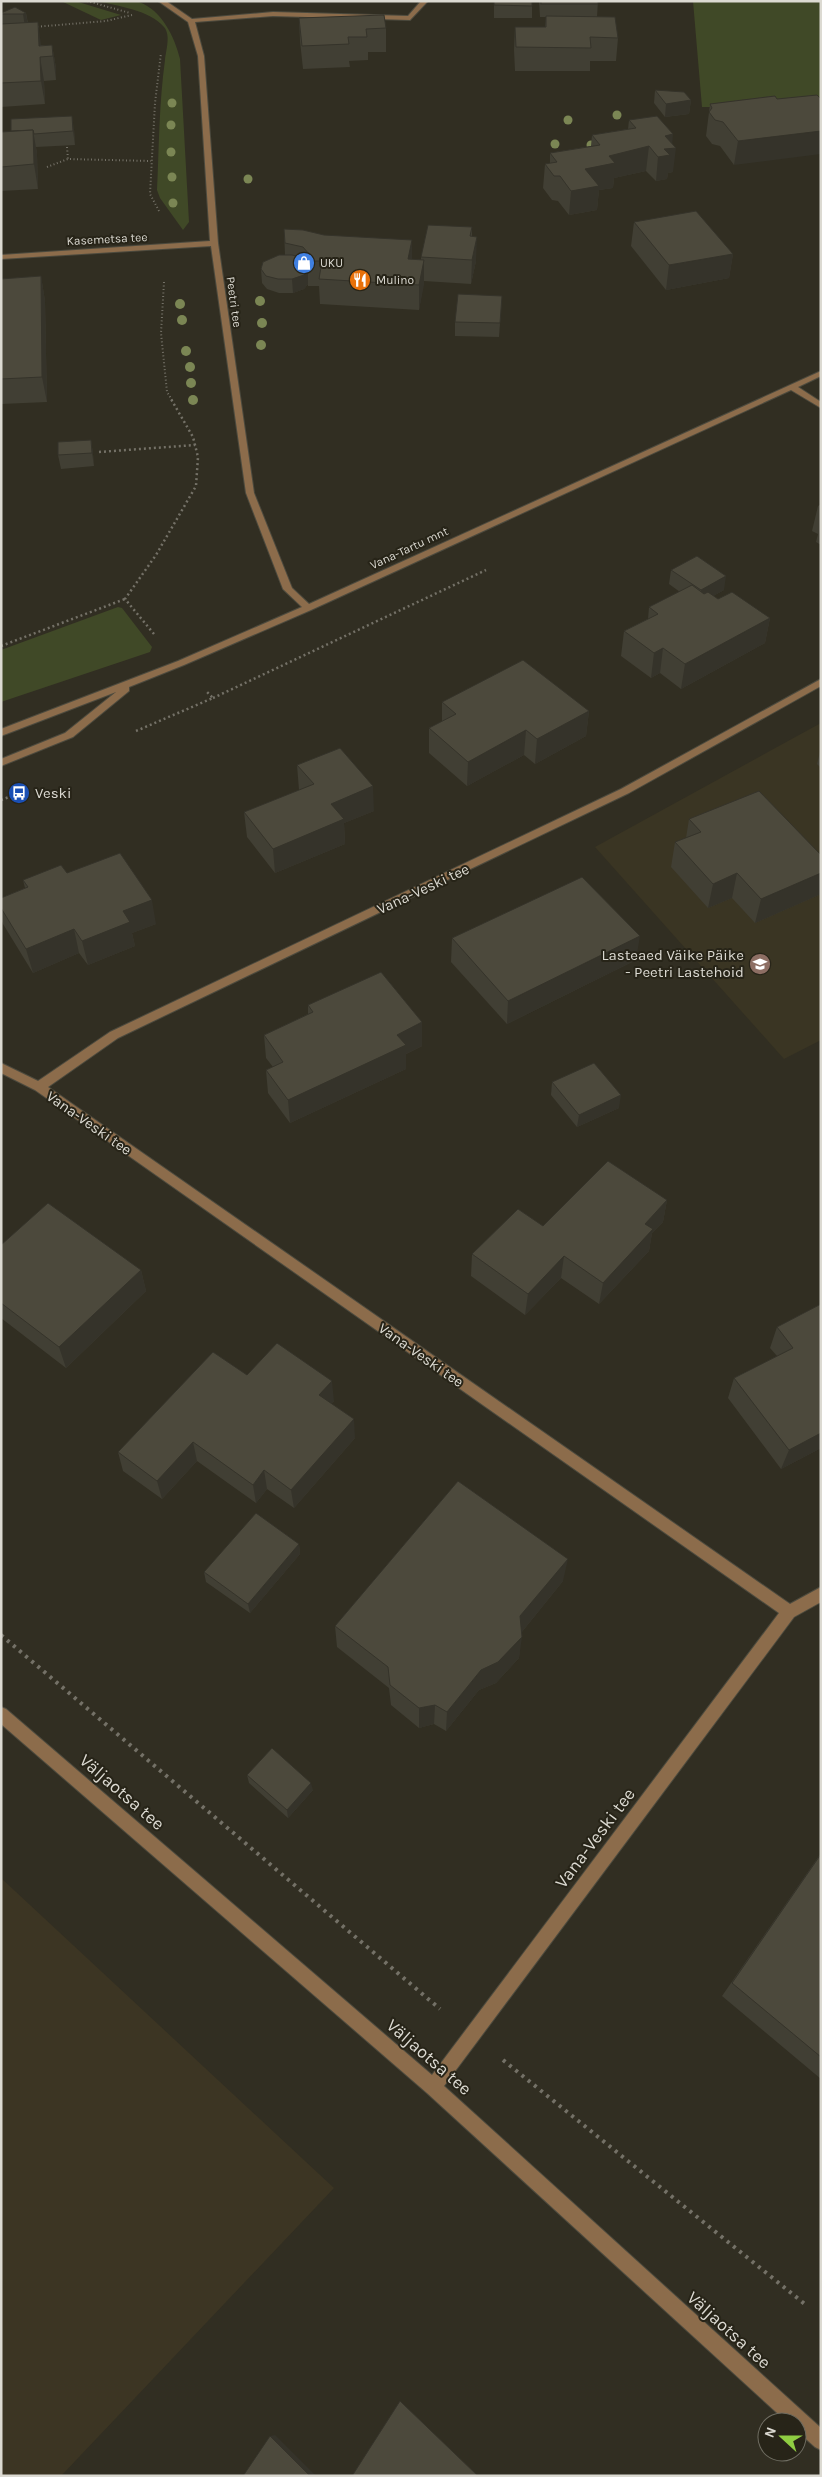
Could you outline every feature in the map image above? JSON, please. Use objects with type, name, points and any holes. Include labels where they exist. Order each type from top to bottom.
[{"type":"street","points":[[161,1],[191,20],[240,15],[330,14],[410,18],[425,1]]},
{"type":"street","name":"Peetri tee","points":[[191,20],[201,56],[214,243],[250,493],[288,589],[308,608]]},
{"type":"street","name":"Kasemetsa tee","points":[[1,257],[214,243]]},
{"type":"street","name":"Vana-Tartu mnt","points":[[1,733],[136,681],[308,608],[821,373]]},
{"type":"street","points":[[791,386],[821,406]]},
{"type":"street","points":[[1,762],[69,735],[136,681]]},
{"type":"street","name":"Vana-Veski tee","points":[[788,1612],[39,1087],[114,1035],[616,796],[821,682]]},
{"type":"street","points":[[1,1066],[39,1087]]},
{"type":"street","name":"Vana-Veski tee","points":[[433,2087],[788,1612],[821,1594]]},
{"type":"street","name":"Väljaotsa tee","points":[[1,1714],[433,2087],[821,2441]]},
{"type":"path","points":[[28,28],[106,22],[134,14],[87,1]]},
{"type":"path","points":[[58,22],[63,25]]},
{"type":"path","points":[[1,646],[125,599],[156,555],[196,486],[198,457],[193,437],[167,392],[161,337],[164,280],[178,246],[175,233],[150,194],[154,103],[162,46]]},
{"type":"path","points":[[67,147],[68,159]]},
{"type":"path","points":[[47,166],[68,159],[151,161]]},
{"type":"path","points":[[100,452],[195,446]]},
{"type":"path","points":[[125,599],[159,640]]},
{"type":"path","points":[[1,1635],[472,2035],[806,2305]]},
{"type":"shaded area","name":"Lasteaed Väike Päike - Peetri Lastehoid","points":[[821,723],[821,1040],[784,1059],[595,847]]},
{"type":"shaded area","points":[[1,1878],[334,2188],[61,2476],[1,2476]]},
{"type":"green space","points":[[61,1],[75,1],[121,15],[101,20]]},
{"type":"green space","points":[[97,1],[135,1],[147,6],[161,18],[175,42],[180,59],[189,222],[183,230],[160,198],[157,190],[163,76],[168,43],[166,30],[158,21],[150,16]]},
{"type":"green space","points":[[693,1],[821,1],[821,107],[702,107]]},
{"type":"green space","points":[[118,607],[122,608],[152,647],[150,652],[1,702],[1,650]]},
{"type":"building","points":[[494,1],[532,1],[532,6],[494,5]]},
{"type":"building","points":[[541,1],[598,1],[598,4],[541,4]]},
{"type":"building","points":[[15,7],[26,13],[1,14],[1,13]]},
{"type":"building","points":[[384,15],[386,28],[366,29],[367,37],[348,37],[349,44],[302,46],[299,18]]},
{"type":"building","points":[[546,16],[615,17],[618,38],[590,37],[591,48],[516,47],[515,27],[546,27]]},
{"type":"building","points":[[38,22],[39,46],[52,45],[53,56],[40,57],[41,81],[1,83],[1,24]]},
{"type":"building","points":[[655,90],[684,92],[691,100],[666,104]]},
{"type":"building","points":[[817,95],[821,99],[821,131],[738,141],[723,122],[715,120],[709,112],[712,108],[710,104],[775,96],[777,99]]},
{"type":"building","points":[[72,116],[73,131],[34,134],[33,130],[11,131],[11,119]]},
{"type":"building","points":[[657,116],[673,134],[665,136],[676,148],[664,149],[670,155],[658,157],[649,146],[609,156],[615,163],[585,169],[599,186],[571,191],[560,176],[554,176],[545,164],[557,162],[550,153],[600,145],[592,135],[636,128],[629,120]]},
{"type":"building","points":[[33,130],[34,164],[1,167],[1,132]]},
{"type":"building","points":[[696,211],[733,254],[669,265],[634,222]]},
{"type":"building","points":[[428,225],[472,227],[470,236],[477,237],[472,260],[421,257]]},
{"type":"building","points":[[284,229],[303,230],[324,235],[412,240],[408,259],[424,260],[419,285],[319,279],[322,261],[307,261],[309,254],[303,247],[285,243]]},
{"type":"building","points":[[279,255],[292,255],[304,258],[307,262],[308,271],[304,275],[292,279],[278,279],[266,276],[261,269],[263,262]]},
{"type":"building","points":[[41,276],[42,377],[1,379],[1,279]]},
{"type":"building","points":[[458,294],[502,296],[500,323],[455,322]]},
{"type":"building","points":[[91,440],[92,453],[58,455],[58,442]]},
{"type":"building","points":[[697,556],[726,576],[701,590],[671,570]]},
{"type":"building","points":[[692,585],[704,594],[708,592],[718,599],[732,592],[770,618],[685,664],[663,648],[654,653],[624,631],[658,614],[649,607]]},
{"type":"building","points":[[523,660],[589,711],[537,739],[526,730],[468,762],[429,728],[456,714],[442,702]]},
{"type":"building","points":[[340,748],[373,786],[331,804],[344,819],[273,849],[244,812],[314,784],[297,765]]},
{"type":"building","points":[[759,791],[821,855],[821,873],[761,899],[737,873],[713,884],[675,842],[701,832],[689,819]]},
{"type":"building","points":[[120,853],[152,900],[123,911],[130,922],[82,941],[74,929],[26,949],[1,908],[1,898],[28,887],[23,880],[61,865],[67,873]]},
{"type":"building","points":[[582,877],[640,936],[508,1001],[452,938]]},
{"type":"building","points":[[381,972],[422,1022],[397,1035],[406,1045],[288,1100],[266,1070],[283,1062],[264,1035],[313,1012],[308,1005]]},
{"type":"building","points":[[594,1063],[621,1095],[579,1115],[552,1082]]},
{"type":"building","points":[[608,1161],[667,1200],[645,1224],[653,1229],[603,1283],[564,1256],[528,1294],[472,1254],[518,1209],[543,1226]]},
{"type":"building","points":[[48,1203],[141,1270],[59,1347],[1,1303],[1,1245]]},
{"type":"building","points":[[821,1304],[821,1433],[789,1450],[734,1378],[793,1348],[777,1327]]},
{"type":"building","points":[[277,1343],[332,1381],[319,1395],[354,1419],[291,1490],[264,1470],[253,1485],[193,1442],[157,1481],[118,1452],[213,1352],[247,1375]]},
{"type":"building","points":[[458,1481],[568,1559],[520,1616],[522,1637],[498,1662],[481,1670],[447,1712],[435,1705],[419,1708],[390,1685],[388,1667],[335,1626]]},
{"type":"building","points":[[256,1513],[299,1544],[248,1604],[204,1572]]},
{"type":"building","points":[[272,1748],[311,1783],[287,1810],[247,1775]]},
{"type":"building","points":[[821,1854],[821,2057],[732,1983]]},
{"type":"building","points":[[400,2401],[478,2476],[352,2476]]},
{"type":"building","points":[[270,2436],[310,2476],[243,2476]]},
{"type":"place","name":"UKU","points":[[304,263]]},
{"type":"place","name":"Mulino","points":[[360,280]]},
{"type":"place","name":"Veski","points":[[19,793]]},
{"type":"place","name":"Lasteaed Väike Päike - Peetri Lastehoid","points":[[760,964]]}]
